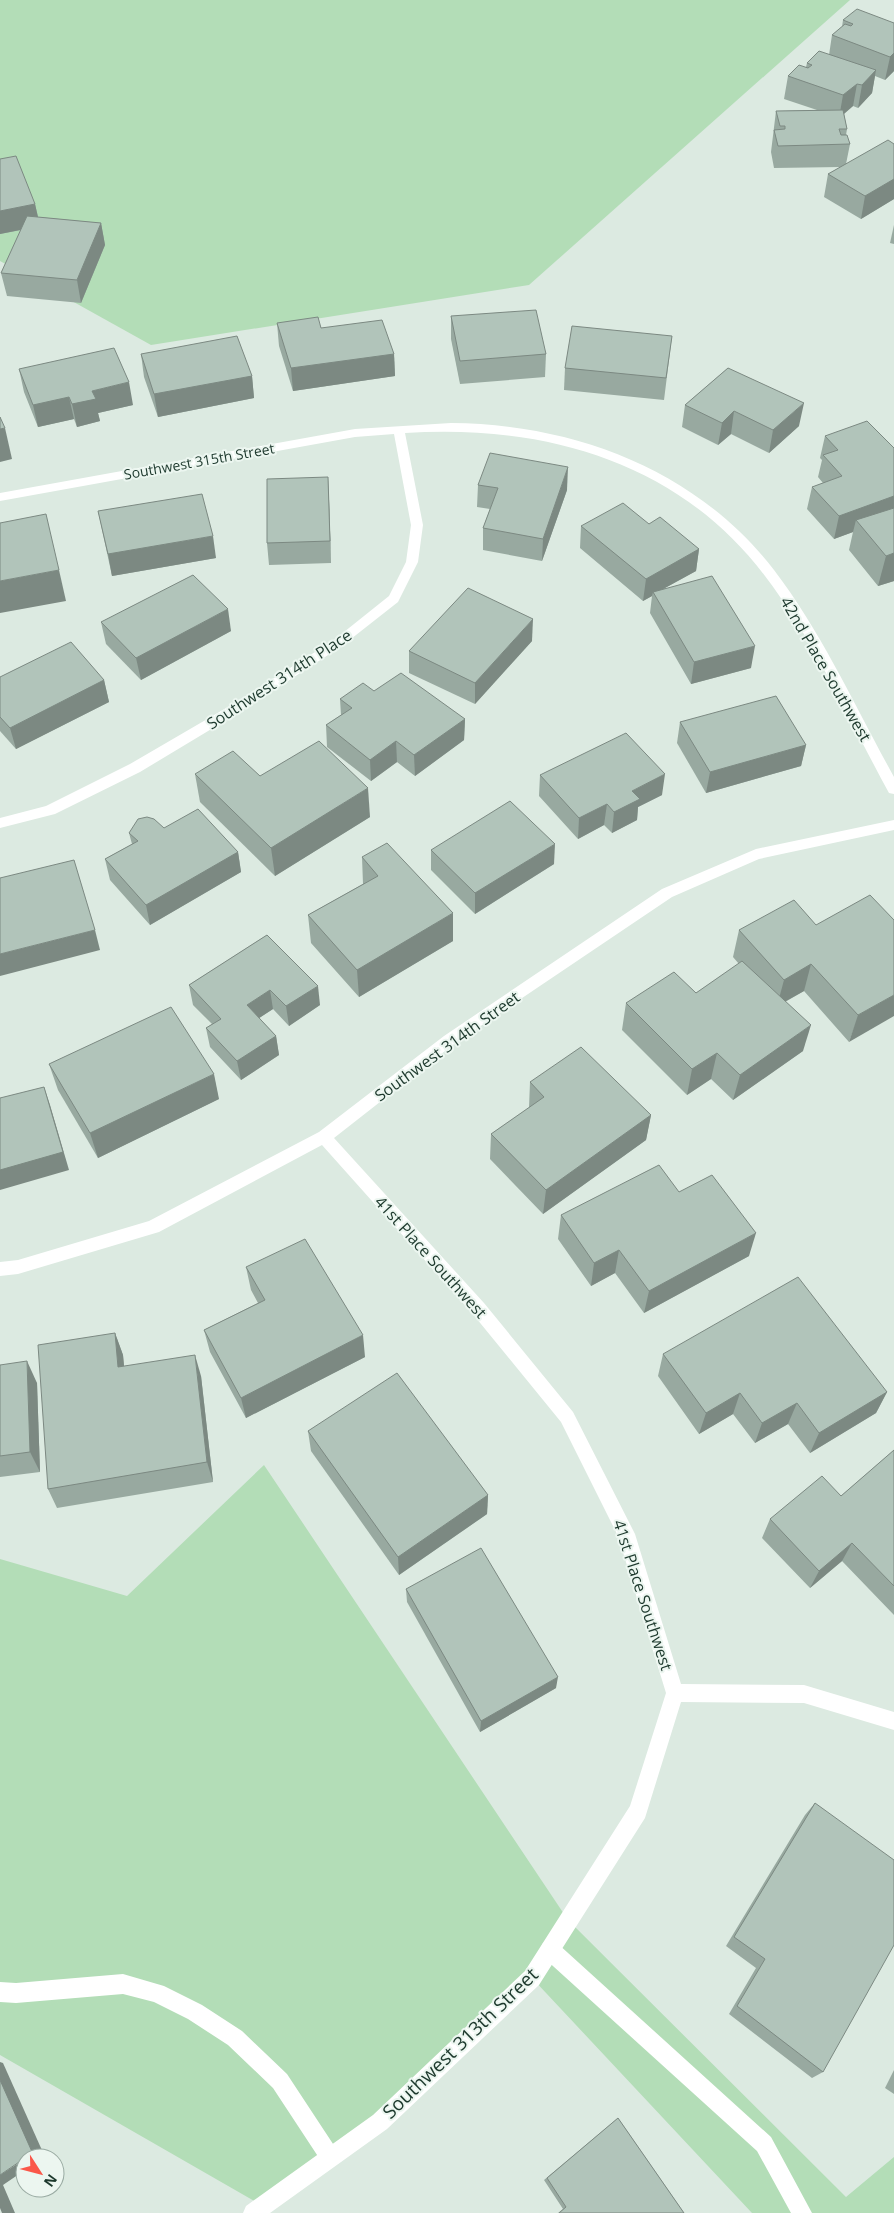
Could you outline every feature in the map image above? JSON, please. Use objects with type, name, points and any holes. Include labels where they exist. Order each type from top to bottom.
[{"type":"street","name":"42nd Place Southwest","points":[[399,430],[483,428],[533,434],[591,449],[628,462],[664,479],[712,514],[758,559],[800,617],[894,789]]},
{"type":"street","name":"Southwest 315th Street","points":[[0,497],[355,433],[399,430]]},
{"type":"street","name":"Southwest 314th Place","points":[[0,823],[50,810],[135,768],[238,707],[338,643],[394,599],[412,562],[417,525],[399,430]]},
{"type":"street","name":"Southwest 314th Street","points":[[0,1269],[18,1267],[153,1227],[324,1137],[450,1040],[667,893],[756,854],[894,826]]},
{"type":"street","name":"41st Place Southwest","points":[[324,1137],[478,1308],[567,1417],[626,1534],[675,1693],[804,1694],[894,1720]]},
{"type":"street","name":"Southwest 313th Street","points":[[253,2213],[380,2122],[532,1978],[638,1811],[675,1693]]},
{"type":"street","points":[[550,1950],[764,2144],[802,2213]]},
{"type":"street","points":[[0,1992],[16,1993],[123,1984],[157,1993],[195,2012],[235,2038],[280,2081],[330,2157]]},
{"type":"green space","points":[[0,0],[850,0],[529,285],[151,345],[0,261]]},
{"type":"green space","points":[[264,1465],[568,1920],[846,2197],[894,2157],[894,2213],[752,2213],[532,1978],[380,2122],[263,2206],[0,2055],[0,1559],[127,1596]]},
{"type":"building","points":[[857,9],[894,23],[894,53],[890,57],[832,35],[845,24],[851,26],[853,24],[843,20]]},
{"type":"building","points":[[819,51],[876,70],[862,85],[857,84],[843,95],[788,76],[799,65],[808,68],[812,65],[807,63]]},
{"type":"building","points":[[843,110],[847,129],[839,129],[841,135],[847,135],[850,144],[778,146],[774,130],[785,129],[785,126],[780,126],[776,111]]},
{"type":"building","points":[[888,140],[894,144],[894,179],[865,196],[828,174]]},
{"type":"building","points":[[16,156],[35,204],[0,211],[0,159]]},
{"type":"building","points":[[27,216],[101,223],[77,280],[1,273]]},
{"type":"building","points":[[536,310],[546,354],[460,361],[451,316]]},
{"type":"building","points":[[318,317],[321,328],[382,320],[394,354],[291,368],[277,323]]},
{"type":"building","points":[[572,326],[672,336],[666,378],[565,368]]},
{"type":"building","points":[[237,336],[252,376],[154,394],[141,354]]},
{"type":"building","points":[[114,348],[129,382],[92,391],[96,399],[72,404],[69,397],[33,405],[19,369]]},
{"type":"building","points":[[728,368],[804,403],[773,430],[734,411],[722,423],[685,405]]},
{"type":"building","points":[[0,417],[5,428],[0,429]]},
{"type":"building","points":[[867,421],[894,448],[894,496],[839,516],[812,487],[842,476],[823,455],[838,450],[825,436]]},
{"type":"building","points":[[490,453],[568,467],[543,539],[483,528],[498,488],[478,485]]},
{"type":"building","points":[[328,477],[330,541],[267,543],[267,479]]},
{"type":"building","points":[[202,494],[213,536],[108,554],[98,511]]},
{"type":"building","points":[[623,503],[649,524],[660,517],[699,549],[646,579],[581,526]]},
{"type":"building","points":[[894,508],[894,553],[886,556],[856,520]]},
{"type":"building","points":[[46,514],[59,570],[0,581],[0,523]]},
{"type":"building","points":[[193,575],[228,609],[136,658],[101,622]]},
{"type":"building","points":[[712,576],[755,646],[694,662],[653,592]]},
{"type":"building","points":[[468,588],[533,619],[475,683],[409,651]]},
{"type":"building","points":[[71,642],[104,680],[10,728],[0,717],[0,677]]},
{"type":"building","points":[[401,673],[465,719],[414,755],[396,741],[370,760],[326,725],[352,708],[340,699],[363,683],[374,691]]},
{"type":"building","points":[[776,696],[806,745],[710,772],[680,722]]},
{"type":"building","points":[[626,733],[665,774],[632,791],[640,799],[614,812],[607,804],[579,818],[540,775]]},
{"type":"building","points":[[319,741],[368,788],[271,848],[195,774],[233,751],[260,776]]},
{"type":"building","points":[[510,801],[555,844],[475,893],[431,850]]},
{"type":"building","points":[[198,809],[238,852],[146,905],[105,859],[138,841],[129,833],[138,819],[147,817],[154,819],[164,828]]},
{"type":"building","points":[[387,843],[453,913],[357,970],[308,915],[378,876],[362,857]]},
{"type":"building","points":[[74,860],[95,930],[0,954],[0,878]]},
{"type":"building","points":[[870,895],[894,920],[894,995],[858,1015],[811,964],[784,980],[739,930],[794,900],[816,925]]},
{"type":"building","points":[[267,935],[318,986],[286,1006],[270,990],[247,1005],[276,1036],[237,1061],[206,1028],[221,1019],[189,985]]},
{"type":"building","points":[[742,961],[811,1025],[740,1075],[717,1053],[692,1069],[626,1003],[674,972],[696,993]]},
{"type":"building","points":[[171,1007],[214,1074],[90,1133],[49,1064]]},
{"type":"building","points":[[581,1047],[651,1115],[546,1190],[491,1134],[544,1097],[530,1082]]},
{"type":"building","points":[[44,1087],[63,1152],[0,1170],[0,1098]]},
{"type":"building","points":[[659,1165],[679,1192],[712,1175],[756,1233],[649,1291],[619,1250],[594,1263],[561,1215]]},
{"type":"building","points":[[305,1239],[363,1335],[241,1398],[204,1330],[265,1300],[246,1267]]},
{"type":"building","points":[[798,1277],[887,1392],[819,1433],[797,1403],[762,1423],[740,1393],[706,1413],[663,1354]]},
{"type":"building","points":[[115,1333],[118,1367],[195,1355],[207,1462],[48,1489],[38,1345]]},
{"type":"building","points":[[27,1361],[30,1452],[0,1456],[0,1365]]},
{"type":"building","points":[[397,1373],[488,1495],[398,1557],[308,1431]]},
{"type":"building","points":[[894,1450],[894,1586],[852,1543],[819,1571],[770,1519],[822,1476],[841,1496]]},
{"type":"building","points":[[481,1548],[558,1677],[481,1721],[406,1589]]},
{"type":"building","points":[[815,1803],[894,1860],[894,1945],[823,2072],[737,2006],[765,1959],[734,1937]]},
{"type":"building","points":[[0,2080],[30,2148],[15,2148],[15,2165],[0,2175]]},
{"type":"building","points":[[618,2118],[684,2213],[559,2213],[566,2207],[547,2178]]}]
